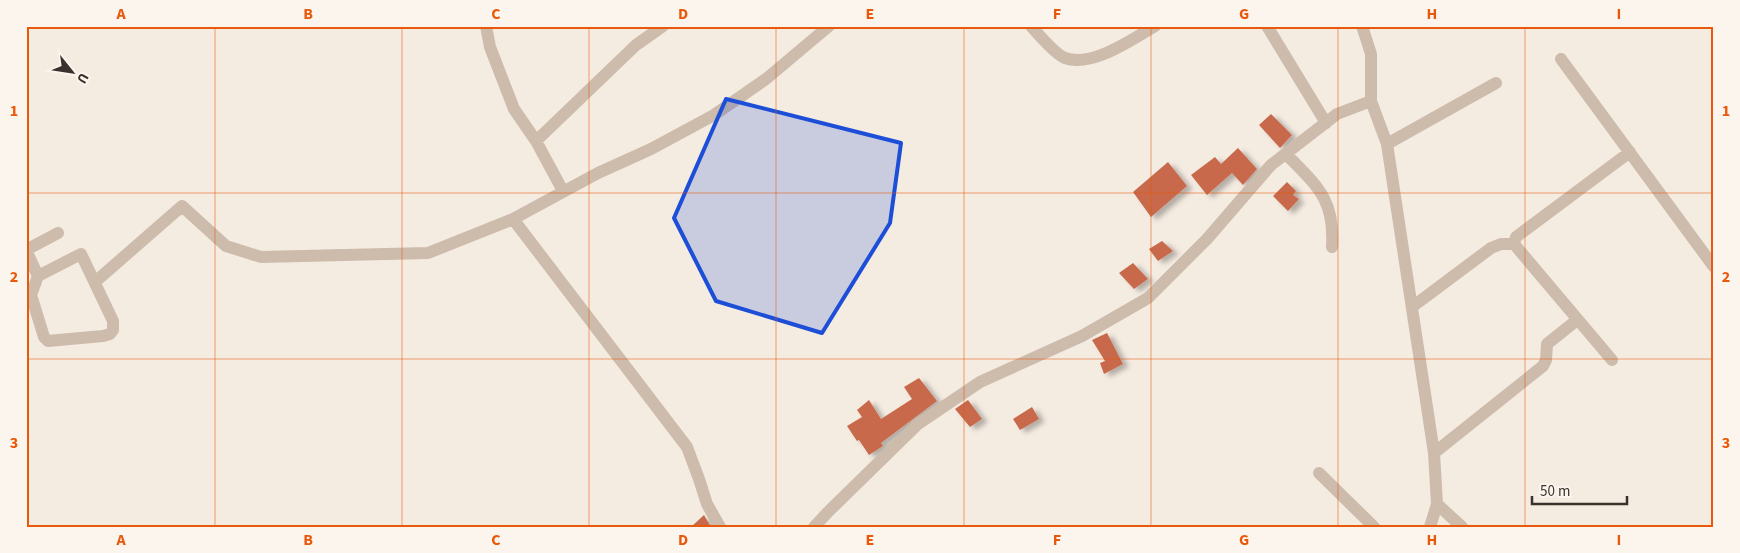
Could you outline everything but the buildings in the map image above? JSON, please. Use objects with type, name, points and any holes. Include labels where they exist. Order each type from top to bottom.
[{"type":"street","points":[[486,26],[490,48],[514,109],[536,141],[563,192]]},
{"type":"street","points":[[536,141],[643,32],[663,26]]},
{"type":"street","points":[[95,282],[182,206],[226,246],[261,257],[428,253],[513,219],[598,173],[651,149],[714,115],[766,79],[829,26]]},
{"type":"street","points":[[1031,26],[1045,42],[1065,58],[1086,60],[1103,55],[1155,26]]},
{"type":"street","points":[[1267,26],[1326,123]]},
{"type":"street","points":[[1362,26],[1371,54],[1371,101],[1386,144],[1434,453],[1438,504],[1430,527]]},
{"type":"street","points":[[1561,59],[1714,267]]},
{"type":"street","points":[[1386,144],[1496,83]]},
{"type":"street","points":[[814,527],[918,424],[980,382],[1082,336],[1148,298],[1207,239],[1271,165],[1337,114],[1371,101]]},
{"type":"street","points":[[1514,244],[1516,237],[1630,152]]},
{"type":"street","points":[[1286,154],[1313,182],[1326,201],[1333,230],[1332,247]]},
{"type":"street","points":[[513,219],[687,447],[707,504],[720,527]]},
{"type":"street","points":[[38,276],[26,250],[58,233]]},
{"type":"street","points":[[1412,307],[1491,248],[1496,245],[1514,244]]},
{"type":"street","points":[[1514,244],[1612,360]]},
{"type":"street","points":[[81,254],[95,282],[112,321],[113,330],[110,334],[50,342],[44,337],[31,295],[38,276],[81,254]]},
{"type":"street","points":[[1434,453],[1543,366],[1546,360],[1547,344],[1577,320]]},
{"type":"street","points":[[1319,473],[1374,527]]},
{"type":"street","points":[[1438,504],[1462,527]]},
{"type":"highlighted area","points":[[726,99],[901,143],[890,223],[822,333],[716,301],[674,218]]}]
